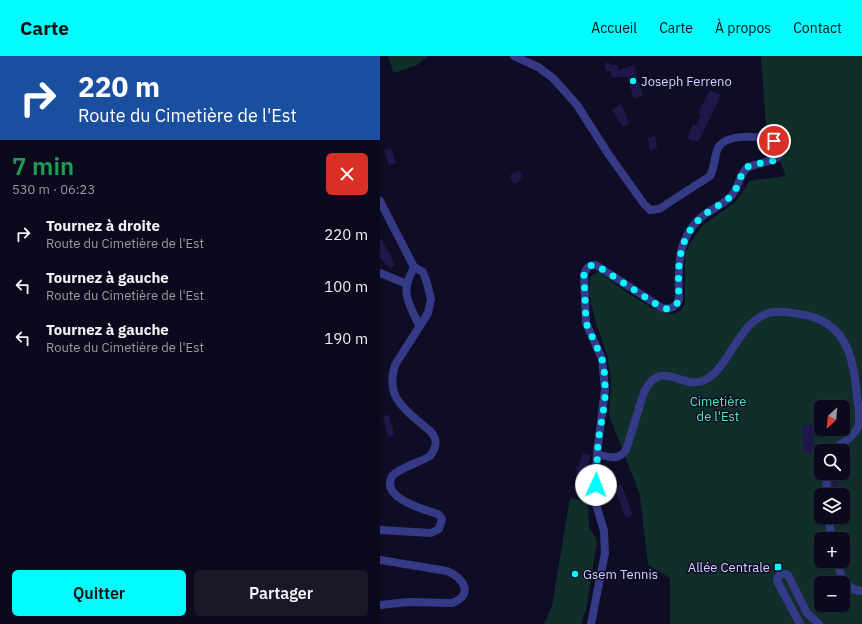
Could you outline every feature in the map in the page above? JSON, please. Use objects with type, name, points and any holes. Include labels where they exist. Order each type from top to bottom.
[{"type":"street","points":[[514,56],[538,67],[553,78],[577,105],[609,155],[644,204],[650,210],[659,209],[710,176],[713,172],[719,147],[730,138],[750,137],[769,140],[779,146],[779,153],[776,159],[750,166],[746,169],[730,198],[703,216],[693,228],[684,243],[680,254],[678,270],[679,300],[672,308],[662,308],[596,265],[591,265],[586,268],[584,275],[586,323],[602,359],[605,376],[605,401],[597,454],[595,500],[604,531],[605,553],[591,624]]},
{"type":"street","points":[[380,201],[414,267],[422,272],[427,283],[431,299],[428,313],[395,365],[392,388],[398,402],[435,437],[436,446],[430,456],[392,475],[386,488],[392,498],[398,502],[438,514],[442,519],[441,524],[436,531],[424,533],[380,530]]},
{"type":"street","points":[[414,267],[407,284],[407,296],[419,325]]},
{"type":"street","points":[[380,274],[407,284]]},
{"type":"street","points":[[597,454],[616,457],[622,456],[626,450],[644,392],[648,383],[653,378],[663,376],[696,382],[707,379],[754,321],[771,312],[809,315],[821,319],[832,326],[840,335],[854,365],[859,425],[852,436],[841,444]]},
{"type":"street","points":[[380,560],[451,573],[461,580],[464,586],[464,592],[458,601],[452,603],[409,602],[380,605]]},
{"type":"street","points":[[840,568],[845,583],[854,590],[862,591]]},
{"type":"street","points":[[800,624],[778,582],[777,579],[780,574],[785,574],[788,576],[807,613],[819,624]]},
{"type":"green space","points":[[388,56],[428,56],[417,65],[394,73]]},
{"type":"green space","name":"Cimetière de l'Est","points":[[761,56],[862,56],[862,624],[670,624],[670,578],[648,565],[640,495],[609,415],[611,381],[607,354],[596,324],[589,294],[590,277],[599,272],[636,298],[657,310],[673,314],[679,311],[685,302],[685,256],[689,245],[702,226],[735,202],[750,181],[786,176],[777,154],[767,141]]},
{"type":"green space","name":"Gsem Tennis","points":[[570,498],[588,501],[589,527],[597,541],[586,610],[581,624],[544,624],[552,606]]},
{"type":"building","points":[[605,63],[610,63],[610,65],[618,65],[618,70],[634,65],[643,96],[634,99],[627,77],[611,77],[611,71],[605,71]]},
{"type":"building","points":[[710,90],[721,95],[698,142],[695,140],[694,142],[687,138],[693,124],[696,126],[700,117],[700,114],[698,113]]},
{"type":"building","points":[[621,104],[629,124],[623,127],[612,110]]},
{"type":"building","points":[[655,136],[657,148],[650,150],[648,138]]},
{"type":"building","points":[[391,148],[396,163],[389,165],[384,150]]},
{"type":"building","points":[[519,170],[523,176],[520,178],[522,180],[514,184],[509,176]]},
{"type":"building","points":[[380,237],[395,265],[390,268],[380,258]]},
{"type":"building","points":[[389,415],[391,424],[387,425],[392,424],[394,436],[388,437],[383,416]]},
{"type":"building","points":[[802,425],[813,425],[814,452],[803,452]]},
{"type":"building","points":[[583,453],[591,455],[588,465],[589,477],[583,478],[583,475],[577,475],[576,466],[579,466]]},
{"type":"building","points":[[832,480],[838,480],[839,488],[833,488]]},
{"type":"building","points":[[621,484],[633,515],[626,518],[614,488]]},
{"type":"place","name":"Joseph Ferreno","points":[[633,81]]},
{"type":"place","name":"Allée Centrale","points":[[778,567]]},
{"type":"place","name":"Gsem Tennis","points":[[575,574]]},
{"type":"route","points":[[596,485],[598,442],[605,401],[605,376],[602,359],[586,323],[584,275],[586,268],[591,265],[596,265],[662,308],[672,308],[679,300],[679,260],[684,243],[688,236],[703,216],[730,198],[746,169],[750,166],[776,159],[779,153],[779,146],[774,141]]}]
